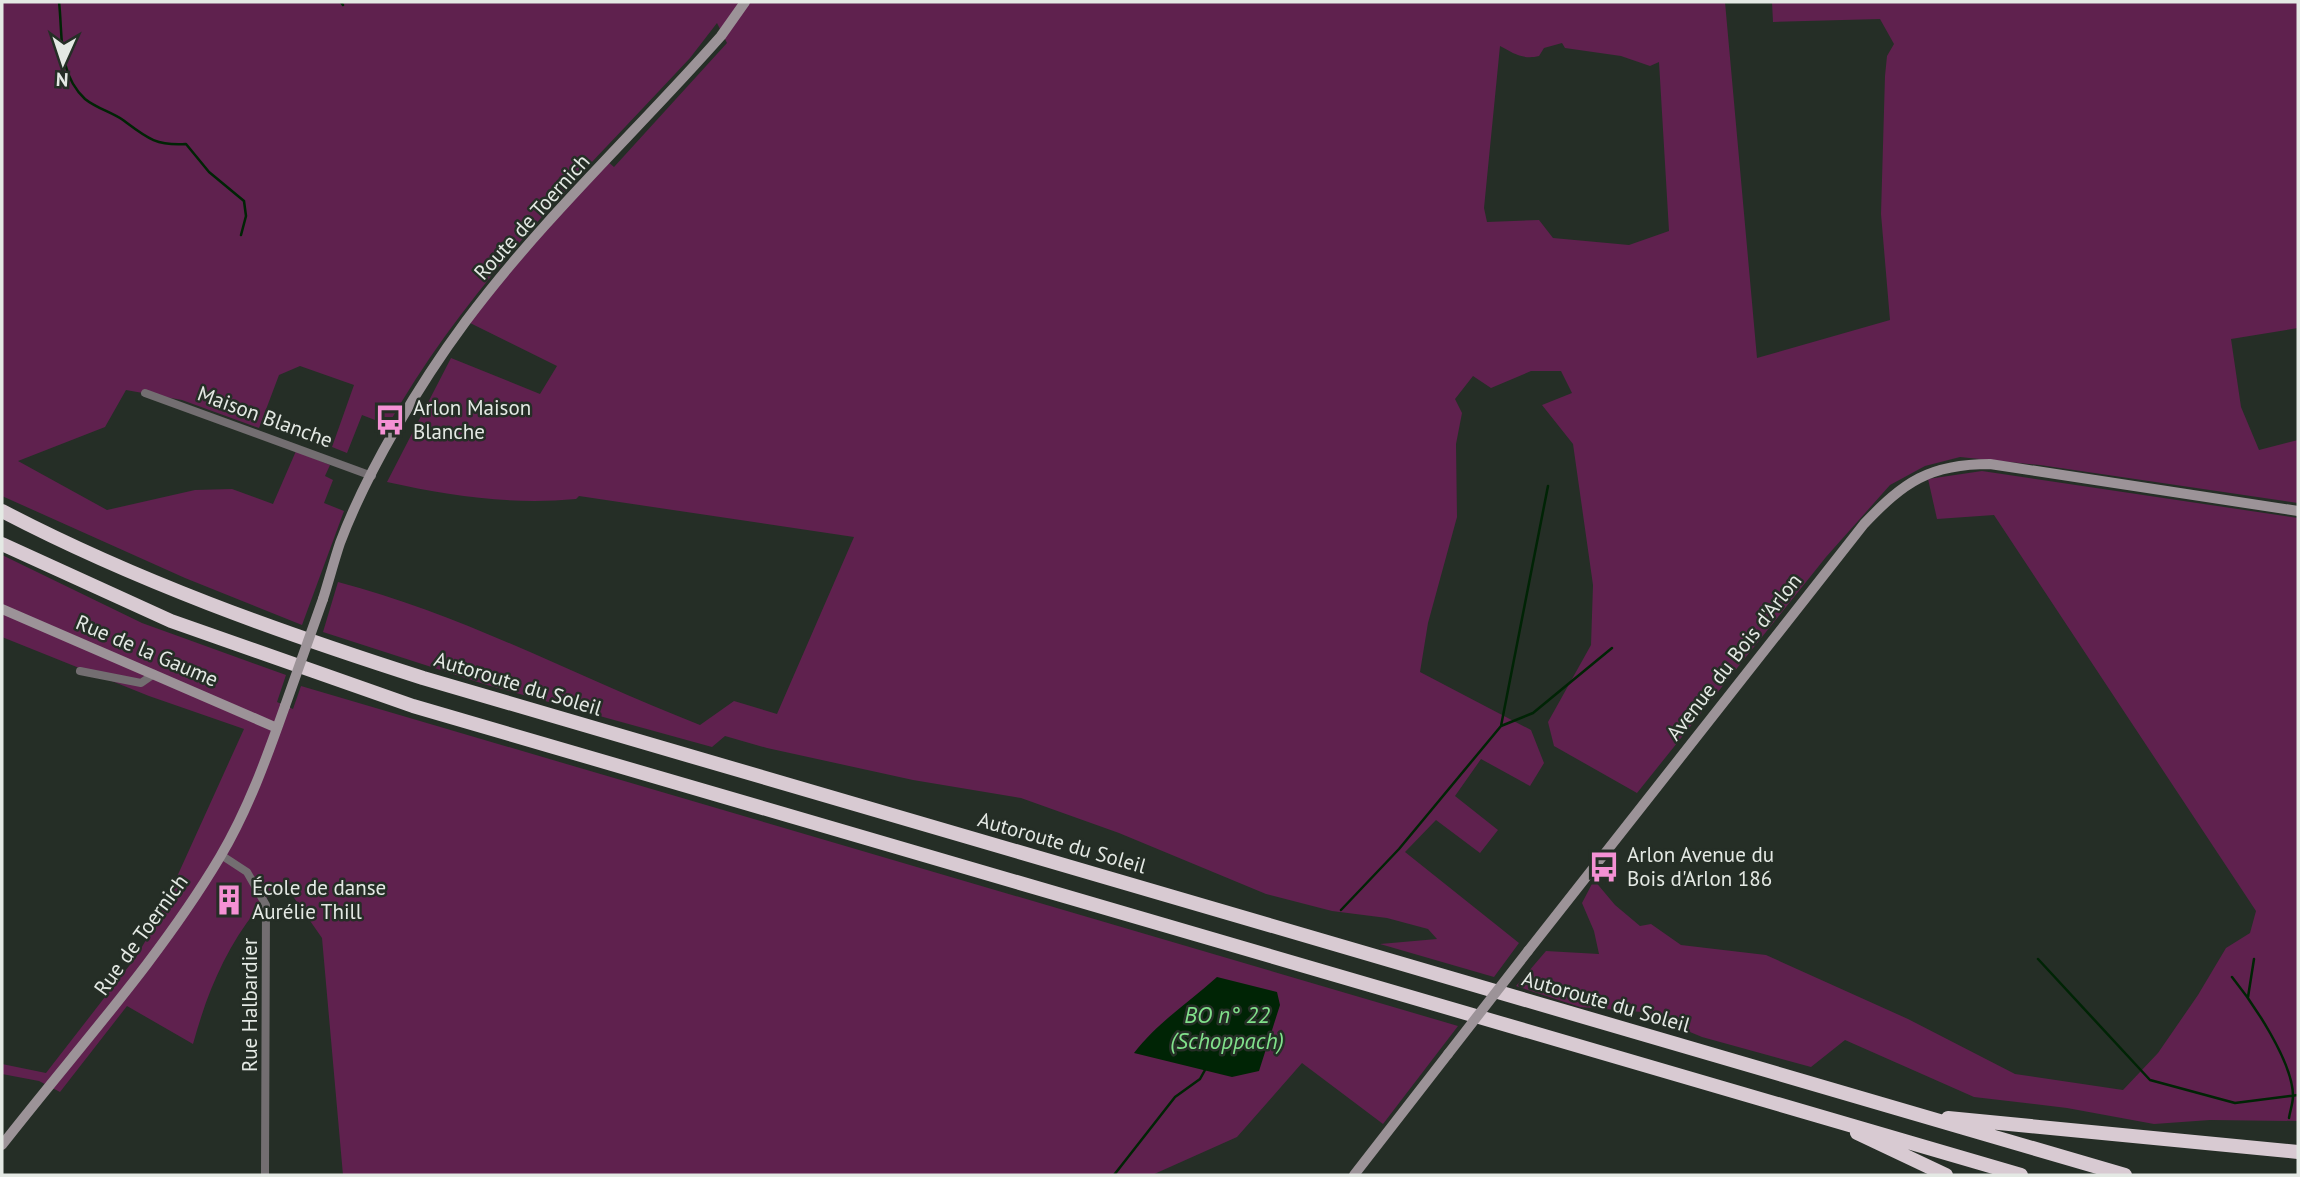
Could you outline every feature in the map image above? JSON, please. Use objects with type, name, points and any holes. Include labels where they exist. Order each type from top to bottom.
[{"type":"highway","name":"Autoroute du Soleil","points":[[2,511],[183,594],[274,629],[423,678],[2125,1175]]},
{"type":"highway","points":[[2,544],[171,621],[400,702],[2021,1175]]},
{"type":"highway","points":[[1926,1117],[1974,1119],[2069,1131],[2298,1152]]},
{"type":"highway","points":[[1838,1122],[1876,1145],[1946,1175]]},
{"type":"main road","name":"Route de Toernich","points":[[372,476],[416,396],[466,321],[541,231],[721,36],[745,2]]},
{"type":"main road","name":"Avenue du Bois d'Arlon","points":[[1354,1175],[1864,524],[1895,491],[1916,478],[1964,464],[1990,464],[2298,511]]},
{"type":"main road","points":[[277,728],[341,542],[372,476]]},
{"type":"main road","name":"Rue de la Gaume","points":[[2,609],[277,728]]},
{"type":"main road","name":"Rue de Toernich","points":[[2,1145],[175,927],[221,855],[246,806],[277,728]]},
{"type":"street","name":"Maison Blanche","points":[[145,393],[372,476]]},
{"type":"street","points":[[80,671],[141,683],[154,674]]},
{"type":"street","name":"Rue Halbardier","points":[[221,855],[247,872],[261,891],[266,905],[265,1175]]},
{"type":"shaded area","points":[[2,2],[1725,2],[1757,358],[1890,320],[1881,214],[1885,76],[1887,56],[1894,44],[1880,19],[1773,22],[1772,2],[2298,2],[2298,328],[2231,339],[2241,407],[2259,450],[2298,440],[2298,503],[2040,465],[1960,457],[1925,466],[1890,485],[1826,557],[1637,793],[1554,746],[1548,722],[1591,645],[1593,585],[1573,444],[1542,405],[1572,393],[1561,371],[1531,371],[1491,388],[1473,376],[1455,399],[1462,413],[1456,444],[1457,517],[1428,623],[1420,672],[1531,730],[1544,763],[1530,786],[1481,759],[1455,796],[1498,830],[1480,853],[1436,820],[1405,852],[1519,943],[1494,977],[1380,944],[1437,939],[1428,929],[1387,918],[1332,911],[1266,894],[1119,833],[1021,798],[913,780],[767,748],[725,736],[712,747],[487,685],[323,632],[338,582],[432,612],[700,725],[734,701],[777,714],[854,537],[579,496],[576,499],[552,501],[504,500],[457,495],[387,482],[451,358],[540,394],[557,366],[466,321],[607,161],[614,167],[727,43],[717,23],[690,58],[528,232],[490,278],[419,374],[388,425],[362,415],[347,453],[332,447],[354,385],[300,366],[279,375],[259,428],[182,400],[126,390],[105,427],[18,461],[107,510],[195,490],[232,489],[273,504],[296,451],[330,465],[325,476],[333,480],[324,503],[344,511],[302,625],[185,578],[2,496]],"holes":[[[1562,43],[1565,48],[1621,56],[1650,66],[1659,62],[1669,231],[1629,245],[1553,238],[1539,220],[1487,222],[1484,208],[1500,46],[1528,57],[1539,56],[1544,48]]]},
{"type":"shaded area","points":[[1982,471],[2298,518],[2298,1121],[2210,1120],[2154,1124],[2067,1108],[1974,1097],[1845,1040],[1811,1067],[1702,1037],[1642,1012],[1580,1007],[1516,986],[1546,951],[1599,954],[1594,931],[1582,903],[1594,880],[1615,905],[1640,926],[1651,924],[1681,945],[1766,955],[1908,1019],[2015,1074],[2123,1090],[2158,1053],[2226,948],[2250,933],[2256,911],[1994,515],[1937,519],[1928,479]]},
{"type":"shaded area","points":[[2,555],[142,623],[286,675],[277,702],[293,709],[301,686],[1458,1026],[1383,1124],[1302,1063],[1237,1137],[1152,1175],[343,1175],[322,938],[283,882],[251,917],[226,956],[207,999],[193,1044],[127,1006],[60,1092],[39,1081],[2,1074],[2,1064],[46,1073],[136,957],[156,923],[244,729],[149,696],[2,637]]},
{"type":"water","name":"BO n° 22 (Schoppach)","points":[[1217,977],[1277,992],[1280,1005],[1259,1071],[1232,1077],[1134,1053],[1163,1022]]},
{"type":"waterway","points":[[59,2],[63,53],[76,89],[89,102],[118,117],[152,140],[167,144],[186,144],[209,172],[244,201],[246,216],[241,235]]},
{"type":"waterway","points":[[1501,726],[1548,486]]},
{"type":"waterway","points":[[1341,910],[1399,849],[1501,726],[1533,713],[1612,648]]},
{"type":"waterway","points":[[2038,959],[2150,1080],[2235,1103],[2298,1095]]},
{"type":"waterway","points":[[2248,997],[2254,959]]},
{"type":"waterway","points":[[2232,977],[2261,1017],[2286,1067],[2293,1096],[2289,1118]]},
{"type":"waterway","points":[[1114,1175],[1175,1097],[1200,1079],[1205,1070]]},
{"type":"place","name":"Arlon Maison Blanche","points":[[390,420]]},
{"type":"place","name":"Arlon Avenue du Bois d'Arlon 186","points":[[1604,867]]},
{"type":"place","name":"École de danse Aurélie Thill","points":[[229,900]]}]
